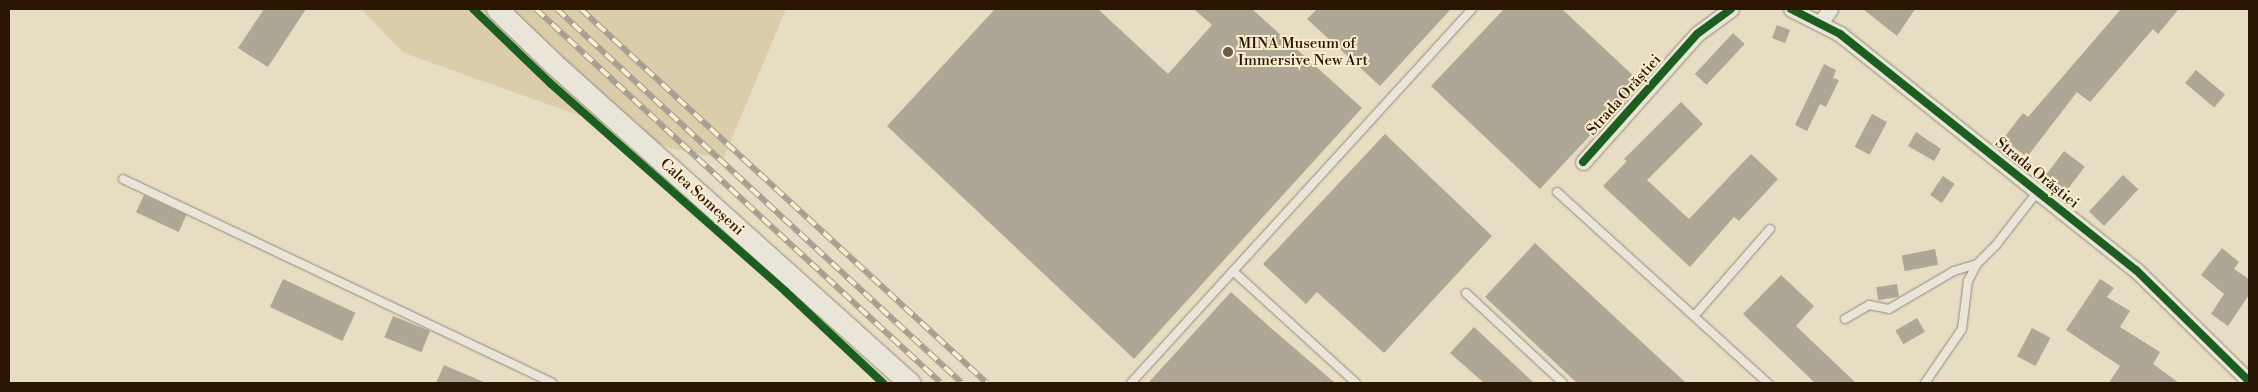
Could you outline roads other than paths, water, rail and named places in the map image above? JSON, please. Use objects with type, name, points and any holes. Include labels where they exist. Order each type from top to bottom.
[{"type":"main road","name":"Calea Someșeni","points":[[496,9],[554,64],[904,381]]},
{"type":"street","name":"Strada Orăștiei","points":[[1583,162],[1697,34],[1731,9]]},
{"type":"street","name":"Strada Orăștiei","points":[[1791,9],[1821,22],[2038,191],[2166,296],[2249,381]]},
{"type":"street","points":[[1821,22],[1830,9]]},
{"type":"lane","points":[[1131,383],[1472,9]]},
{"type":"lane","points":[[123,179],[552,383]]},
{"type":"lane","points":[[1925,383],[1962,329],[1968,281],[1977,264],[1996,245],[2038,191]]},
{"type":"lane","points":[[1557,192],[1768,383]]},
{"type":"lane","points":[[1695,315],[1770,229]]},
{"type":"lane","points":[[1845,318],[1869,305],[1889,309],[1954,271],[1977,264]]},
{"type":"lane","points":[[1233,271],[1356,383]]},
{"type":"lane","points":[[1466,293],[1563,383]]},
{"type":"railway","points":[[536,9],[941,383]]},
{"type":"railway","points":[[557,9],[962,383]]},
{"type":"railway","points":[[581,9],[987,383]]},
{"type":"place","name":"MINA Museum of Immersive New Art","points":[[1228,52]]}]
